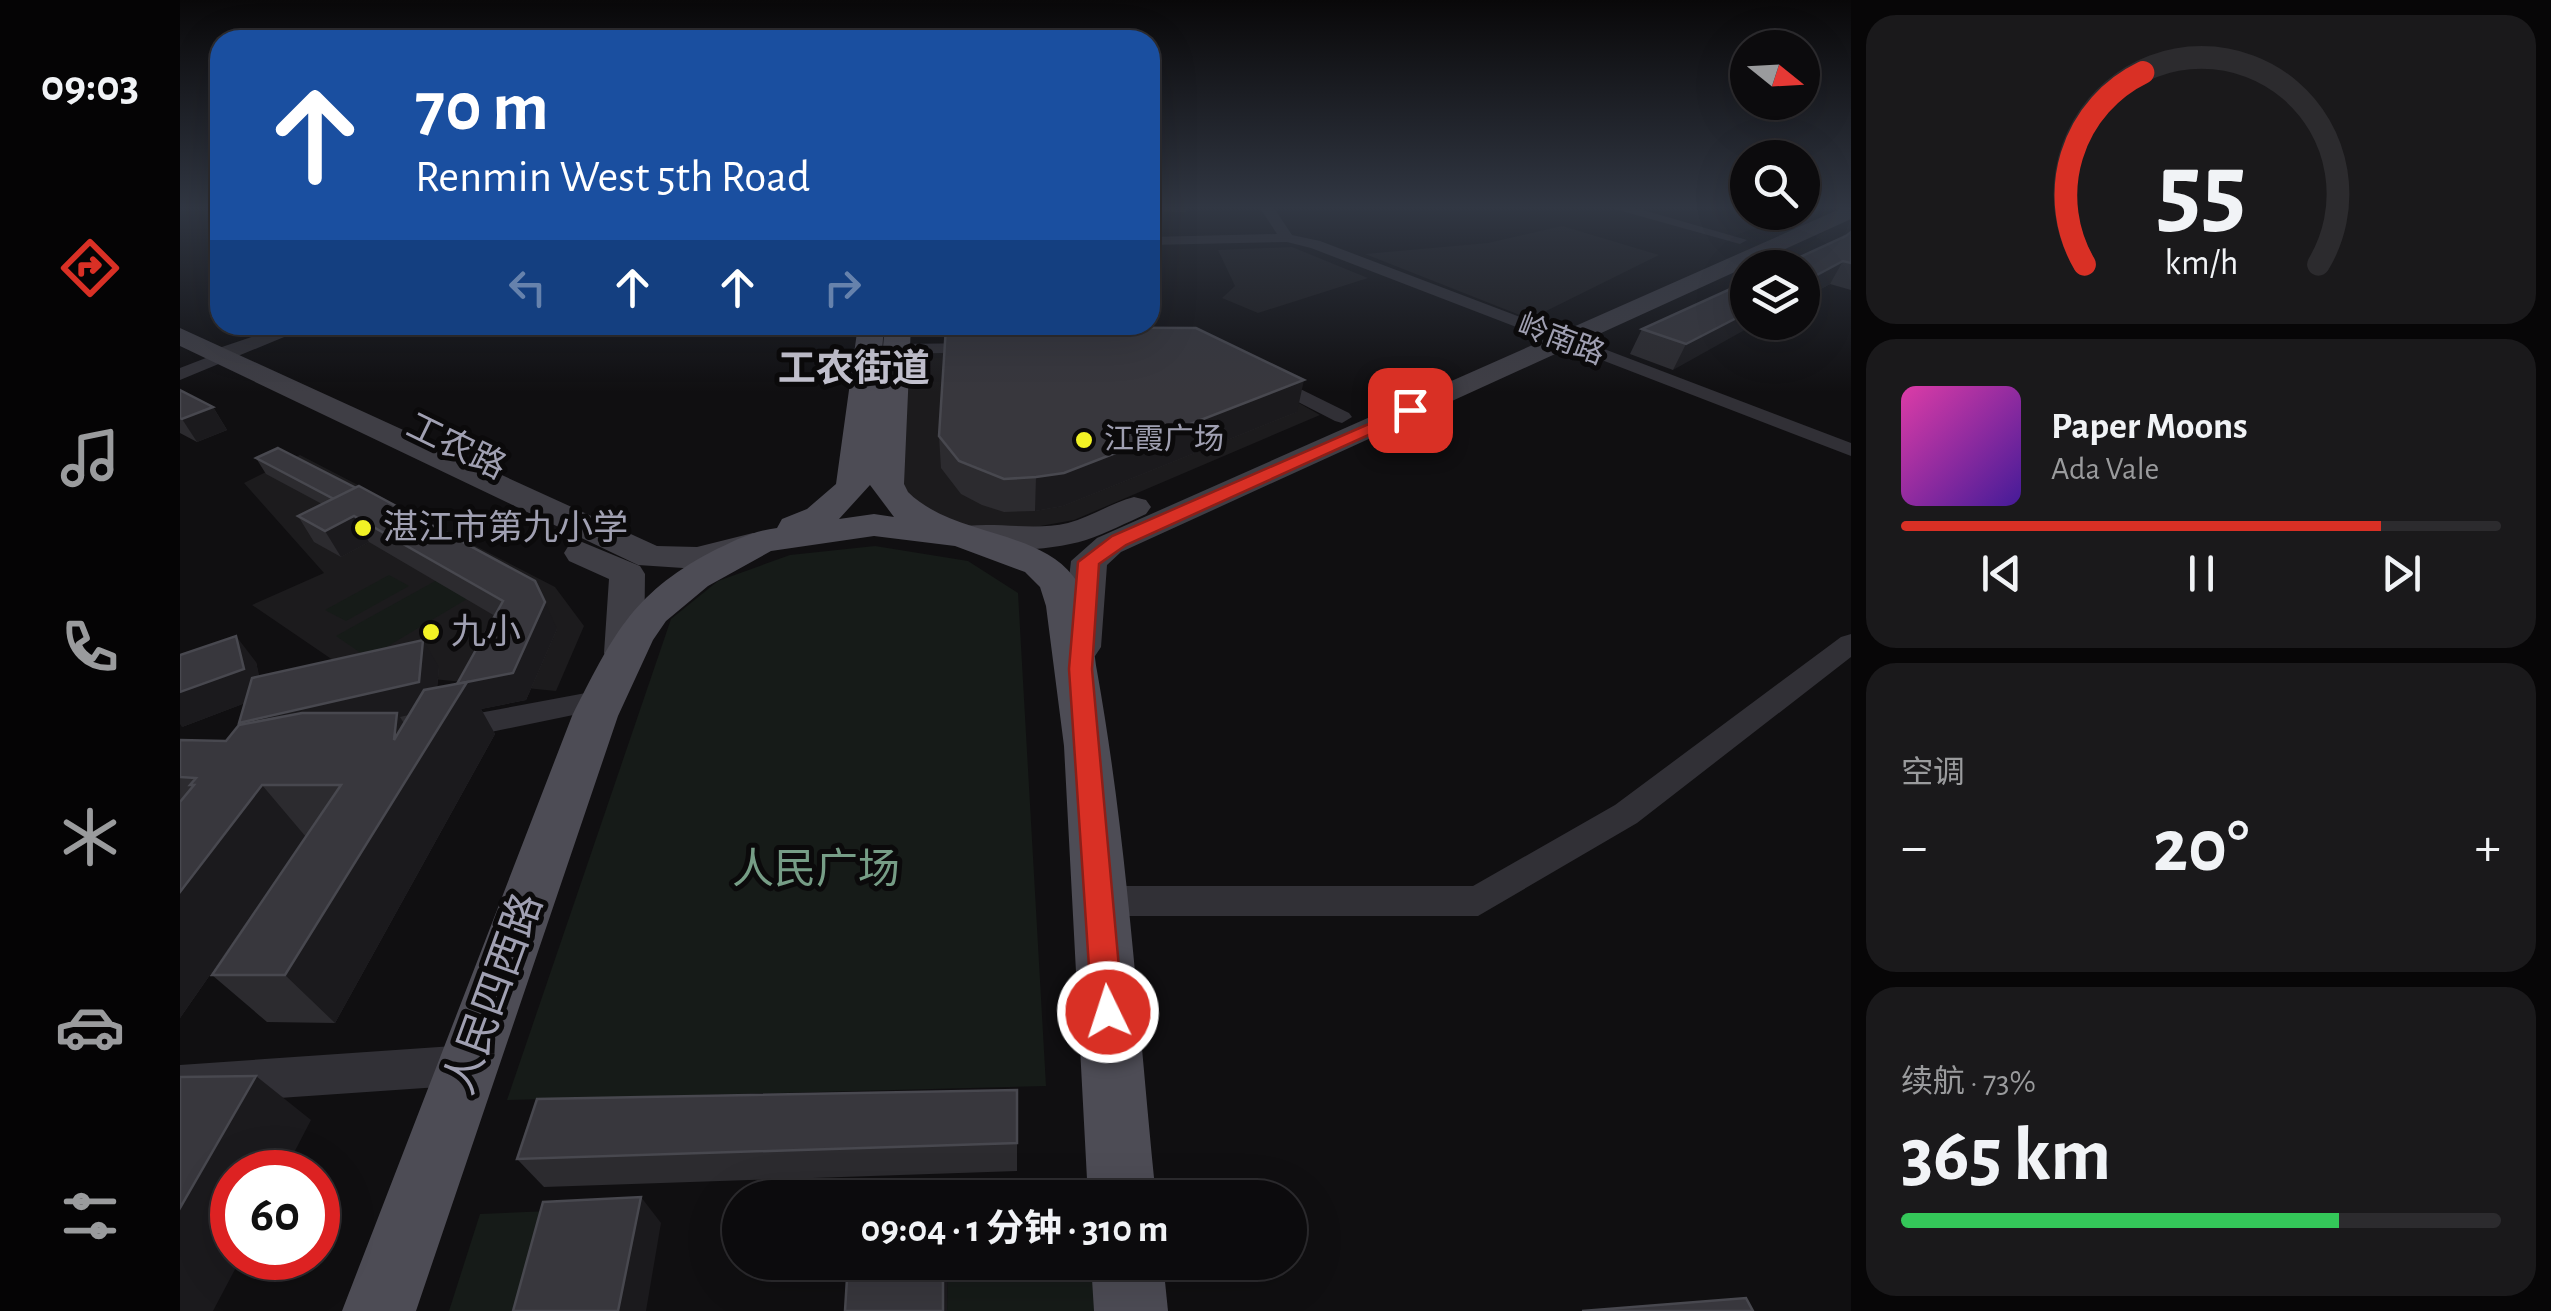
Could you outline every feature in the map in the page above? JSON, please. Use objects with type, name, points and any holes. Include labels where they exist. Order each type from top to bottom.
[{"type":"main road","points":[[761,541],[820,517],[852,486],[870,335]]},
{"type":"main road","points":[[897,337],[887,484],[892,497],[904,510],[1038,564],[1058,582],[1066,606],[1087,746],[1121,1180]]},
{"type":"main road","points":[[761,541],[874,525],[962,536]]},
{"type":"main road","name":"人民四西路","points":[[379,1311],[613,677],[652,612],[694,577],[761,541]]},
{"type":"main road","points":[[1129,1280],[1131,1311]]},
{"type":"street","name":"岭南路","points":[[1385,269],[1549,336],[1851,450]]},
{"type":"street","points":[[1087,746],[1080,669],[1088,562],[1110,545],[1682,269]]},
{"type":"street","points":[[962,536],[1022,538],[1076,532],[1342,417],[1711,269]]},
{"type":"street","points":[[202,360],[275,335]]},
{"type":"street","name":"工农路","points":[[180,336],[202,360],[426,478],[627,574],[613,677]]},
{"type":"street","points":[[897,337],[1010,348]]},
{"type":"street","name":"工农路","points":[[202,360],[651,556],[698,558],[761,541]]},
{"type":"street","points":[[1256,373],[1342,417]]},
{"type":"street","points":[[1099,901],[1478,901],[1626,814],[1851,643]]},
{"type":"street","points":[[430,733],[613,677]]},
{"type":"street","points":[[180,1085],[468,1065]]},
{"type":"shaded area","points":[[1227,269],[1346,269],[1368,278],[1258,313],[1222,298],[1235,286]]},
{"type":"shaded area","points":[[1404,269],[1630,269],[1530,319]]},
{"type":"shaded area","name":"江霞广场","points":[[1180,348],[1217,357],[1320,415],[1074,520],[1018,530],[966,529],[916,506],[902,486],[906,352]]},
{"type":"shaded area","name":"湛江市第九小学","points":[[300,455],[555,587],[584,626],[556,691],[349,671],[252,605],[324,573],[244,483]]},
{"type":"green space","name":"人民广场","points":[[875,546],[968,561],[1018,593],[1046,1086],[507,1100],[671,619],[718,581],[790,555]]},
{"type":"green space","points":[[389,575],[409,586],[346,621],[325,610]]},
{"type":"green space","points":[[437,580],[467,599],[368,658],[336,636]]},
{"type":"green space","points":[[574,1210],[548,1311],[449,1311],[480,1214]]},
{"type":"green space","points":[[948,1280],[1098,1280],[1100,1311],[947,1311]]},
{"type":"building","points":[[1730,289],[1730,321],[1686,344],[1642,329]]},
{"type":"building","name":"江霞广场","points":[[1160,328],[1196,328],[1304,380],[1064,473],[1004,479],[959,461],[939,436],[945,335],[1160,335]]},
{"type":"building","points":[[180,390],[213,407],[180,418]]},
{"type":"building","points":[[278,448],[356,488],[334,499],[256,458]]},
{"type":"building","points":[[359,486],[535,581],[545,602],[513,673],[457,684],[503,601],[354,516],[325,531],[298,516]]},
{"type":"building","points":[[236,636],[244,669],[180,692],[180,655]]},
{"type":"building","points":[[423,640],[419,682],[239,723],[252,678]]},
{"type":"building","points":[[467,682],[285,975],[212,975],[341,785],[262,785],[180,892],[180,802],[196,778],[180,777],[180,740],[226,741],[239,725],[302,713],[397,713],[394,740],[424,690]]},
{"type":"building","points":[[256,1076],[180,1208],[180,1077]]},
{"type":"building","points":[[1017,1090],[1017,1143],[517,1159],[537,1099]]},
{"type":"building","points":[[641,1197],[618,1311],[513,1311],[543,1202]]},
{"type":"building","points":[[847,1280],[943,1280],[943,1311],[845,1311]]},
{"type":"building","points":[[1746,1298],[1753,1311],[1582,1311]]},
{"type":"place","name":"江霞广场","points":[[1084,440]]},
{"type":"place","name":"湛江市第九小学","points":[[363,528]]},
{"type":"place","name":"九小","points":[[431,632]]},
{"type":"district","name":"工农街道","points":[[854,370]]},
{"type":"route","points":[[1108,1012],[1080,669],[1088,562],[1119,540],[1410,410]]}]
